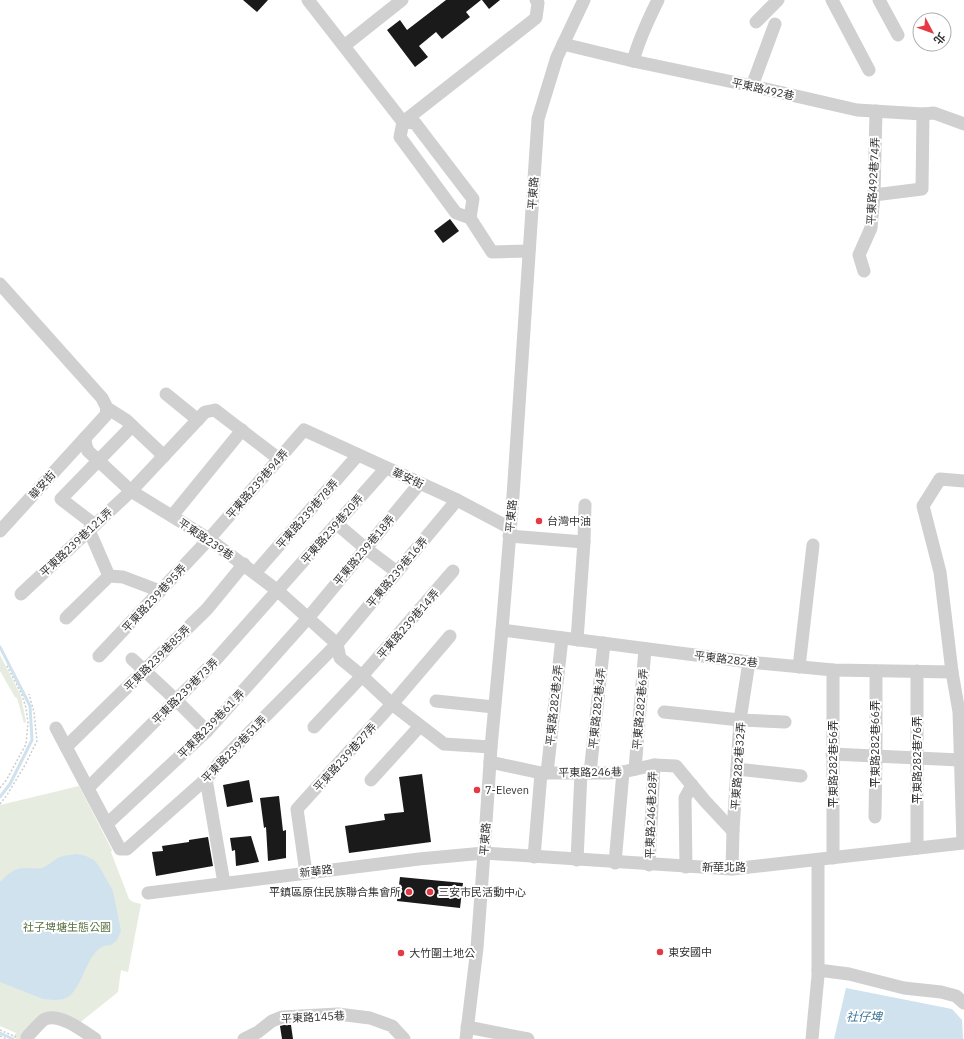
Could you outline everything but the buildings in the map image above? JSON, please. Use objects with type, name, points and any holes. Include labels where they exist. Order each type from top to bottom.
[{"type":"street","points":[[308,0],[403,122],[415,123],[473,199],[470,218]]},
{"type":"street","points":[[344,46],[402,0]]},
{"type":"street","points":[[529,251],[492,252],[470,218],[456,213],[400,137],[403,122],[536,18],[538,3],[536,0]]},
{"type":"street","name":"平東路","points":[[466,1033],[476,948],[484,854],[490,747],[510,532],[538,119],[557,57],[584,0]]},
{"type":"street","points":[[633,61],[648,18],[658,0]]},
{"type":"street","points":[[756,22],[778,0]]},
{"type":"street","points":[[832,0],[869,70]]},
{"type":"street","points":[[879,0],[898,34]]},
{"type":"street","points":[[752,86],[775,24]]},
{"type":"street","name":"平東路492巷","points":[[563,44],[633,61],[857,110],[923,114],[934,113],[964,124]]},
{"type":"street","name":"平東路492巷74弄","points":[[864,271],[859,254],[871,228],[874,195],[876,111]]},
{"type":"street","points":[[874,195],[922,189],[923,114]]},
{"type":"street","points":[[0,284],[102,398],[107,408],[126,420],[164,456]]},
{"type":"street","points":[[166,394],[198,420]]},
{"type":"street","points":[[85,438],[106,415],[107,408]]},
{"type":"street","name":"平東路239巷121弄","points":[[21,594],[131,491],[205,412],[215,410],[242,430]]},
{"type":"street","points":[[109,576],[92,527],[61,499],[132,426]]},
{"type":"street","points":[[172,516],[242,430],[279,459]]},
{"type":"street","name":"華安街","points":[[304,430],[457,500],[510,532]]},
{"type":"street","name":"平東路239巷94弄","points":[[210,539],[304,430]]},
{"type":"street","name":"華安街","points":[[0,531],[85,438]]},
{"type":"street","name":"平東路239巷","points":[[85,438],[88,451],[131,491],[210,539],[278,591],[337,644],[340,658],[392,704],[420,726],[444,744],[490,747]]},
{"type":"street","name":"平東路239巷78弄","points":[[255,573],[358,455]]},
{"type":"street","name":"平東路239巷20弄","points":[[278,591],[386,468]]},
{"type":"street","points":[[963,843],[960,760],[962,712],[952,672],[940,572],[923,506],[940,479],[964,481]]},
{"type":"street","name":"平東路239巷18弄","points":[[308,618],[420,483]]},
{"type":"street","name":"平東路239巷16弄","points":[[337,644],[457,500]]},
{"type":"street","points":[[577,640],[585,505]]},
{"type":"street","points":[[337,524],[365,548],[397,572]]},
{"type":"street","points":[[510,532],[584,542]]},
{"type":"street","name":"平東路239巷95弄","points":[[99,656],[210,539]]},
{"type":"street","points":[[799,667],[813,545]]},
{"type":"street","name":"平東路239巷85弄","points":[[66,747],[207,609],[244,564]]},
{"type":"street","name":"平東路239巷14弄","points":[[314,727],[362,676],[453,571]]},
{"type":"street","points":[[66,618],[109,576],[123,577],[160,591]]},
{"type":"street","name":"平東路239巷73弄","points":[[88,788],[212,664],[278,591]]},
{"type":"street","name":"平東路239巷61 弄","points":[[107,824],[207,731],[308,618]]},
{"type":"street","name":"平東路282巷","points":[[502,630],[749,662],[799,667],[833,670],[952,672]]},
{"type":"street","name":"平東路239巷27弄","points":[[306,873],[297,809],[392,704],[450,636]]},
{"type":"street","name":"平東路282巷2弄","points":[[534,857],[562,638]]},
{"type":"street","name":"平東路282巷4弄","points":[[577,860],[586,773],[604,643]]},
{"type":"street","name":"平東路239巷51弄","points":[[107,824],[120,849],[126,850],[206,779],[220,762],[337,644]]},
{"type":"street","name":"平東路282巷6弄","points":[[615,863],[645,649]]},
{"type":"street","points":[[132,659],[207,731]]},
{"type":"street","name":"平東路282巷32弄","points":[[732,869],[740,720],[749,662]]},
{"type":"street","name":"平東路282巷56弄","points":[[833,670],[833,858]]},
{"type":"street","name":"平東路282巷66弄","points":[[875,817],[876,671]]},
{"type":"street","name":"平東路282巷76弄","points":[[917,672],[917,848]]},
{"type":"street","points":[[436,701],[494,707]]},
{"type":"street","points":[[664,712],[740,720],[786,722]]},
{"type":"street","points":[[371,780],[420,726]]},
{"type":"street","points":[[56,728],[107,824]]},
{"type":"street","points":[[832,754],[960,760]]},
{"type":"street","name":"平東路246巷","points":[[490,762],[544,773],[608,773],[629,771],[654,765],[676,766],[705,801],[733,831]]},
{"type":"street","name":"平東路246巷28弄","points":[[649,864],[654,765]]},
{"type":"street","points":[[737,769],[801,776]]},
{"type":"street","points":[[206,779],[224,883]]},
{"type":"street","points":[[686,867],[685,798],[692,785]]},
{"type":"street","name":"新華北路","points":[[484,854],[732,869],[963,843]]},
{"type":"street","name":"新華路","points":[[148,893],[419,859],[484,854]]},
{"type":"street","points":[[812,1039],[818,970],[818,860]]},
{"type":"street","points":[[818,970],[849,974],[904,988],[941,992],[956,996],[964,1003]]},
{"type":"street","name":"平東路145巷","points":[[244,1039],[258,1032],[272,1021],[282,1017],[338,1014],[370,1018],[392,1026],[404,1039]]},
{"type":"street","points":[[27,1039],[27,1037],[44,1020],[56,1018],[72,1024],[96,1039]]},
{"type":"street","points":[[466,1033],[528,1039]]},
{"type":"path","points":[[0,788],[7,779],[26,744],[28,723],[22,695],[6,664]]},
{"type":"path","points":[[0,804],[25,765],[37,741],[34,712],[29,694]]},
{"type":"path","points":[[0,1030],[19,1039]]},
{"type":"path","points":[[0,1036],[6,1039]]},
{"type":"green space","points":[[0,655],[21,696],[26,722],[24,723],[17,698],[0,671]]},
{"type":"green space","name":"社子埤塘生態公園","points":[[79,786],[112,850],[111,852],[129,899],[133,902],[141,904],[128,972],[121,970],[118,992],[78,1024],[59,1016],[24,1039],[17,1039],[13,1037],[16,1033],[0,1026],[0,805]]},
{"type":"water","points":[[78,854],[94,860],[113,891],[121,931],[117,940],[111,945],[103,946],[97,951],[91,958],[74,992],[63,999],[43,999],[0,982],[0,882],[15,870],[22,868],[42,868],[57,858]]},
{"type":"water","name":"社仔埤","points":[[846,988],[952,1009],[962,1020],[963,1039],[834,1039]]},
{"type":"waterway","points":[[0,647],[30,706],[32,740],[10,784],[0,797]]},
{"type":"waterway","points":[[0,1033],[13,1039]]},
{"type":"place","name":"台灣中油","points":[[539,521]]},
{"type":"place","name":"7-Eleven","points":[[477,790]]},
{"type":"place","name":"平鎮區原住民族聯合集會所","points":[[409,892]]},
{"type":"place","name":"三安市民活動中心","points":[[430,892]]},
{"type":"place","name":"東安國中","points":[[660,952]]},
{"type":"place","name":"大竹圍土地公","points":[[401,953]]}]
